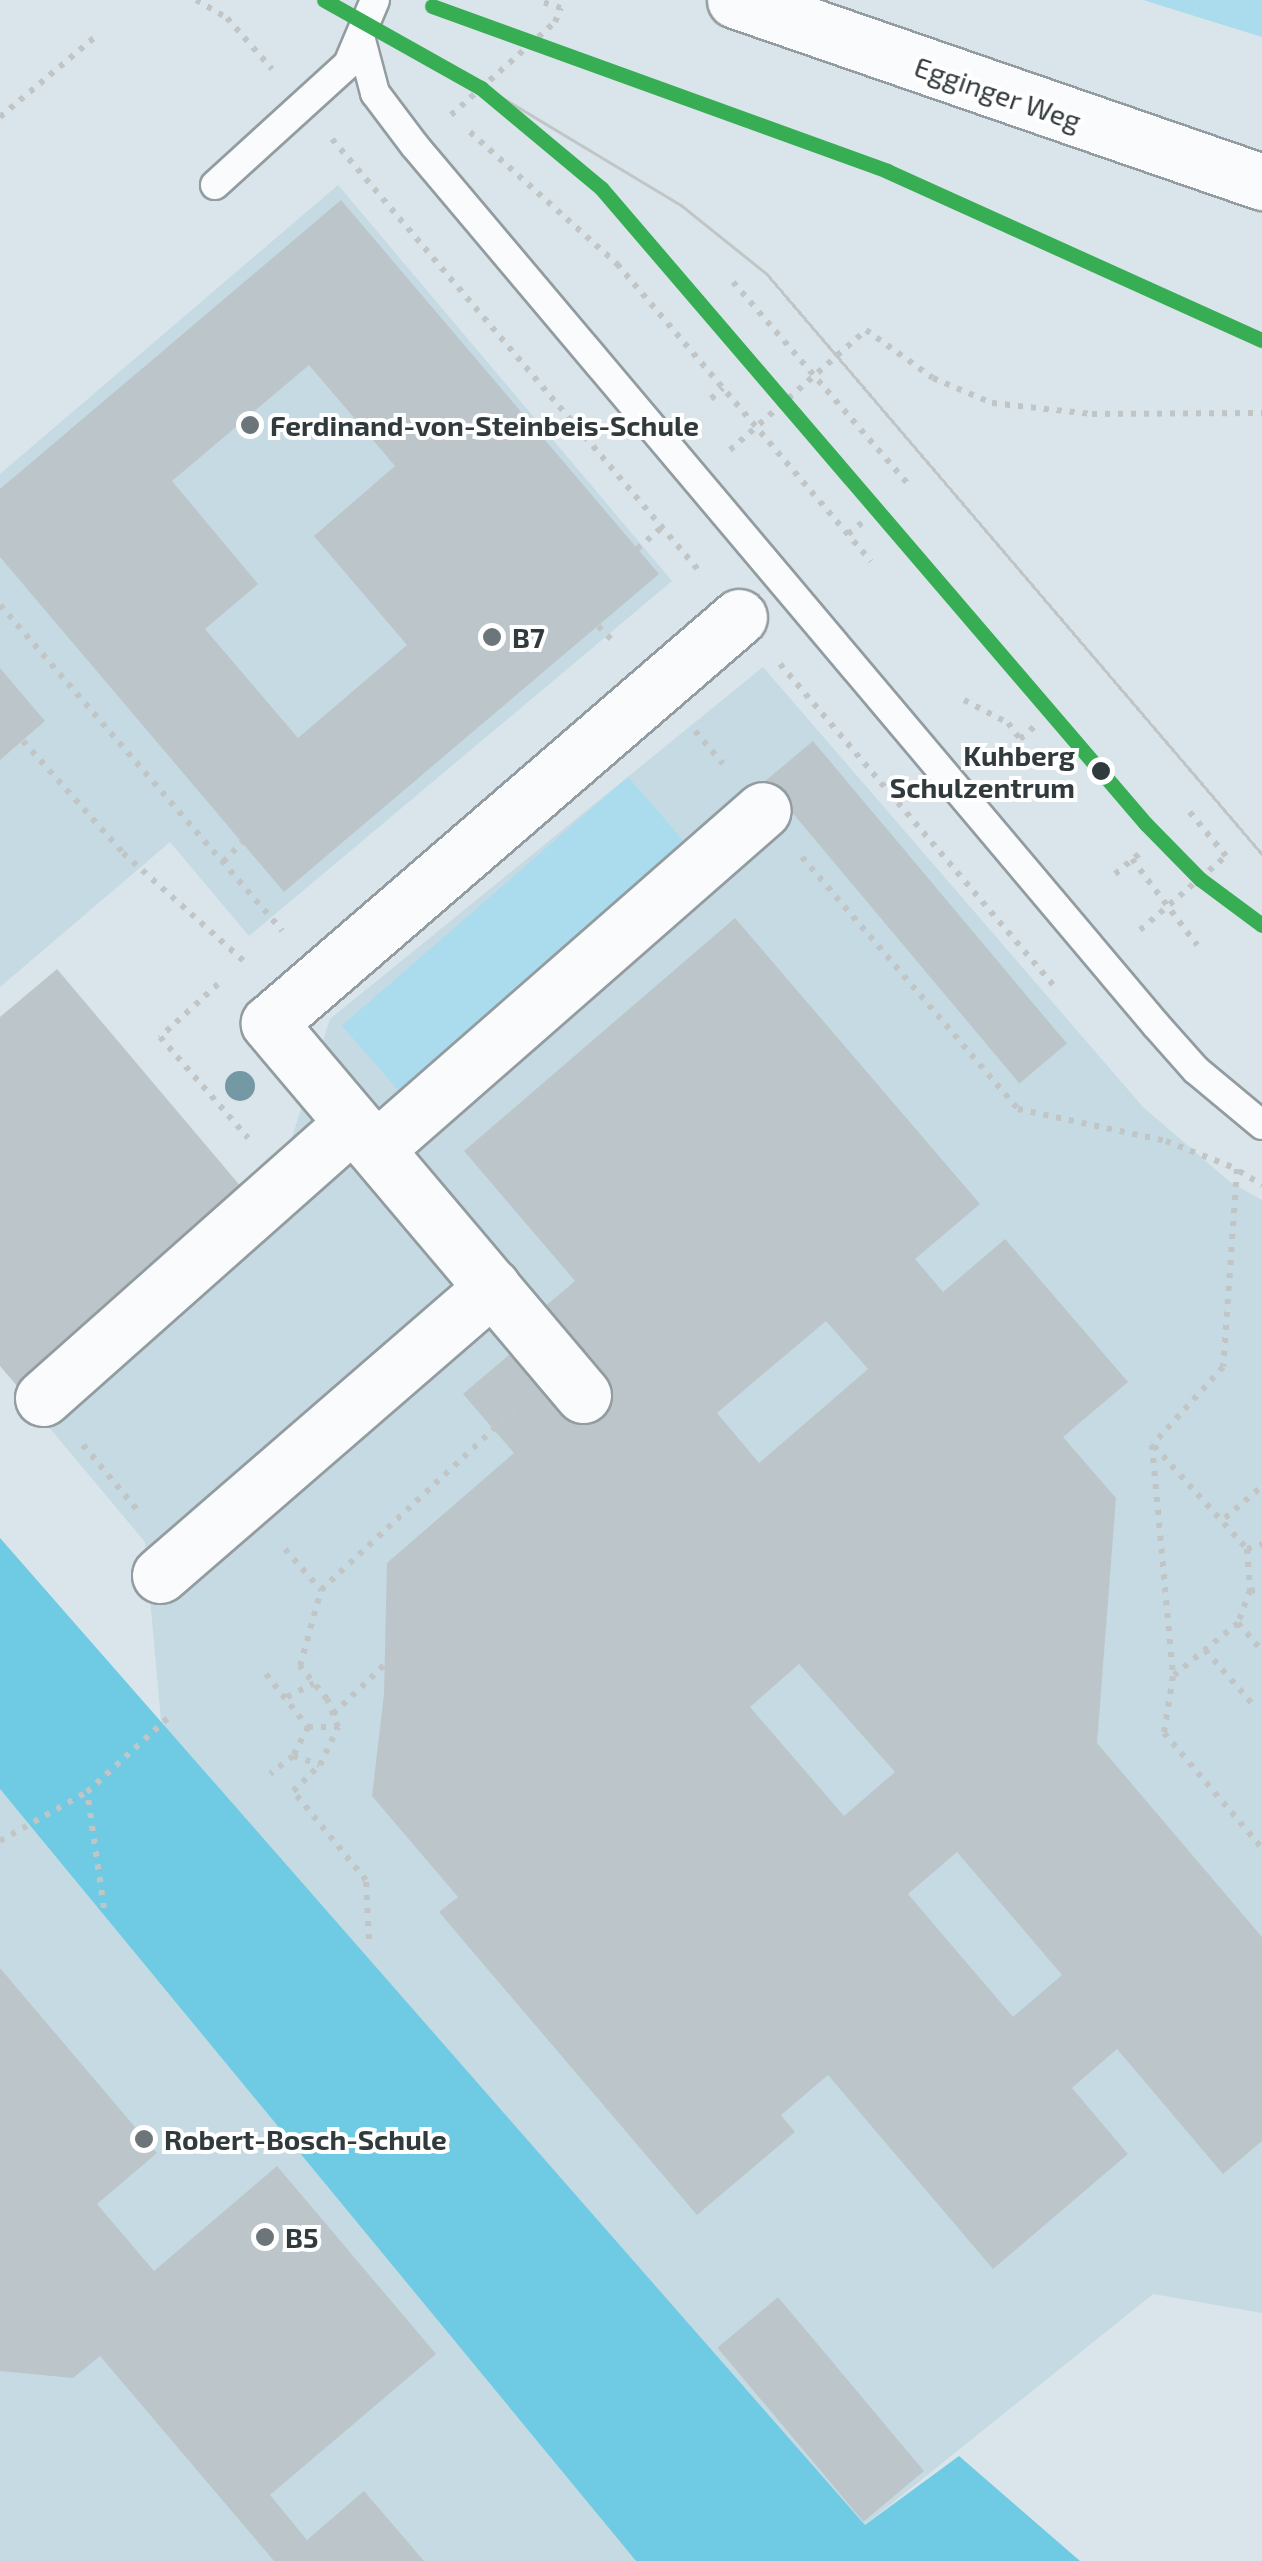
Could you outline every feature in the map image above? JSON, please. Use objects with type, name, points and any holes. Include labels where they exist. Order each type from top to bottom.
[{"type":"street","name":"Egginger Weg","points":[[735,0],[1262,182]]},
{"type":"street","points":[[582,1395],[269,1023],[739,617]]},
{"type":"street","points":[[44,1398],[285,1181],[364,1136],[763,810]]},
{"type":"street","points":[[160,1575],[493,1287]]},
{"type":"lane","points":[[215,185],[348,64],[361,40],[374,0]]},
{"type":"lane","points":[[361,40],[375,93],[416,146],[1102,962],[1196,1070],[1262,1125]]},
{"type":"path","points":[[196,0],[227,18],[739,617]]},
{"type":"path","points":[[367,180],[416,146],[556,22],[560,8],[536,0]]},
{"type":"path","points":[[0,117],[94,37]]},
{"type":"path","points":[[450,116],[583,228],[871,561]]},
{"type":"path","points":[[732,282],[907,483]]},
{"type":"path","points":[[697,480],[866,330],[934,378],[992,403],[1092,414],[1262,413]]},
{"type":"path","points":[[711,399],[723,388]]},
{"type":"path","points":[[848,534],[864,522]]},
{"type":"path","points":[[638,549],[662,528]]},
{"type":"path","points":[[0,605],[223,862],[307,990]]},
{"type":"path","points":[[657,688],[1018,1109],[1166,1141],[1236,1170],[1224,1367],[1152,1444],[1173,1676],[1164,1733],[1262,1848]]},
{"type":"path","points":[[964,700],[1008,722],[1020,739],[1034,726]]},
{"type":"path","points":[[22,741],[123,853],[307,990]]},
{"type":"path","points":[[1102,962],[1226,856],[1188,810]]},
{"type":"path","points":[[223,862],[242,842]]},
{"type":"path","points":[[1115,874],[1140,852]]},
{"type":"path","points":[[1132,859],[1197,944]]},
{"type":"path","points":[[160,1038],[285,1181]]},
{"type":"path","points":[[1152,1444],[1225,1518],[1247,1549],[1250,1590],[1238,1623],[1173,1676]]},
{"type":"path","points":[[369,1939],[366,1880],[293,1791],[320,1765],[338,1727],[300,1666],[321,1590],[462,1456]]},
{"type":"path","points":[[1225,1518],[1262,1486]]},
{"type":"path","points":[[276,1539],[321,1590]]},
{"type":"path","points":[[1247,1549],[1262,1544]]},
{"type":"path","points":[[1250,1590],[1262,1592]]},
{"type":"path","points":[[333,1714],[434,1617]]},
{"type":"path","points":[[1238,1623],[1262,1651]]},
{"type":"path","points":[[1205,1650],[1255,1707]]},
{"type":"path","points":[[266,1674],[308,1727]]},
{"type":"path","points":[[287,1696],[314,1683]]},
{"type":"path","points":[[0,1841],[87,1792],[168,1718]]},
{"type":"path","points":[[308,1727],[338,1727]]},
{"type":"path","points":[[270,1774],[293,1756],[308,1727]]},
{"type":"path","points":[[293,1756],[320,1765]]},
{"type":"path","points":[[87,1792],[104,1908]]},
{"type":"shaded area","points":[[1143,0],[1262,0],[1262,37]]},
{"type":"shaded area","points":[[338,185],[672,581],[249,936],[170,842],[0,987],[0,474]]},
{"type":"shaded area","points":[[763,667],[1143,1107],[1230,1182],[1262,1200],[1262,2313],[1153,2294],[865,2525],[165,1765],[145,1542],[43,1420],[260,1237],[330,1019]]},
{"type":"shaded area","points":[[628,777],[687,845],[401,1094],[342,1026]]},
{"type":"shaded area","points":[[0,1538],[865,2525],[959,2456],[1080,2561],[636,2561],[0,1789]]},
{"type":"shaded area","name":"Robert-Bosch-Schule","points":[[0,1789],[636,2561],[0,2561]]},
{"type":"building","points":[[341,200],[659,574],[284,892],[0,557],[0,489]],"holes":[[[309,365],[395,466],[314,536],[407,645],[298,738],[205,629],[258,584],[172,481]]]},
{"type":"building","points":[[0,668],[45,721],[0,760]]},
{"type":"building","points":[[813,741],[1067,1044],[1019,1083],[766,781]]},
{"type":"building","points":[[735,918],[980,1204],[915,1259],[943,1292],[1005,1239],[1128,1382],[1063,1437],[1116,1498],[1097,1743],[1262,1937],[1262,2141],[1223,2174],[1117,2049],[1072,2088],[1128,2154],[993,2269],[828,2075],[781,2115],[795,2132],[697,2215],[439,1912],[458,1897],[372,1796],[384,1694],[387,1563],[514,1453],[463,1394],[524,1342],[515,1332],[575,1281],[464,1151]],"holes":[[[826,1321],[868,1369],[759,1463],[717,1413]],[[799,1664],[895,1772],[844,1816],[750,1707]],[[957,1852],[1062,1975],[1013,2017],[908,1894]]]},
{"type":"building","points":[[57,969],[253,1201],[24,1394],[0,1366],[0,1017]]},
{"type":"building","name":"B5","points":[[0,1968],[157,2153],[97,2204],[154,2271],[277,2166],[436,2354],[270,2495],[307,2540],[364,2491],[424,2561],[274,2561],[100,2356],[73,2378],[0,2371]]},
{"type":"building","points":[[778,2297],[924,2471],[863,2522],[717,2348]]},
{"type":"tram line","points":[[418,47],[681,205],[767,274],[1262,854]]},
{"type":"transit line","points":[[324,0],[481,88],[601,188],[1146,824],[1200,879],[1262,925]]},
{"type":"transit line","points":[[432,6],[887,171],[1262,340]]},
{"type":"place","name":"Ferdinand-von-Steinbeis-Schule","points":[[250,425]]},
{"type":"place","name":"B7","points":[[492,637]]},
{"type":"place","name":"Kuhberg Schulzentrum","points":[[1101,771]]},
{"type":"place","name":"Robert-Bosch-Schule","points":[[144,2139]]},
{"type":"place","name":"B5","points":[[265,2237]]}]
